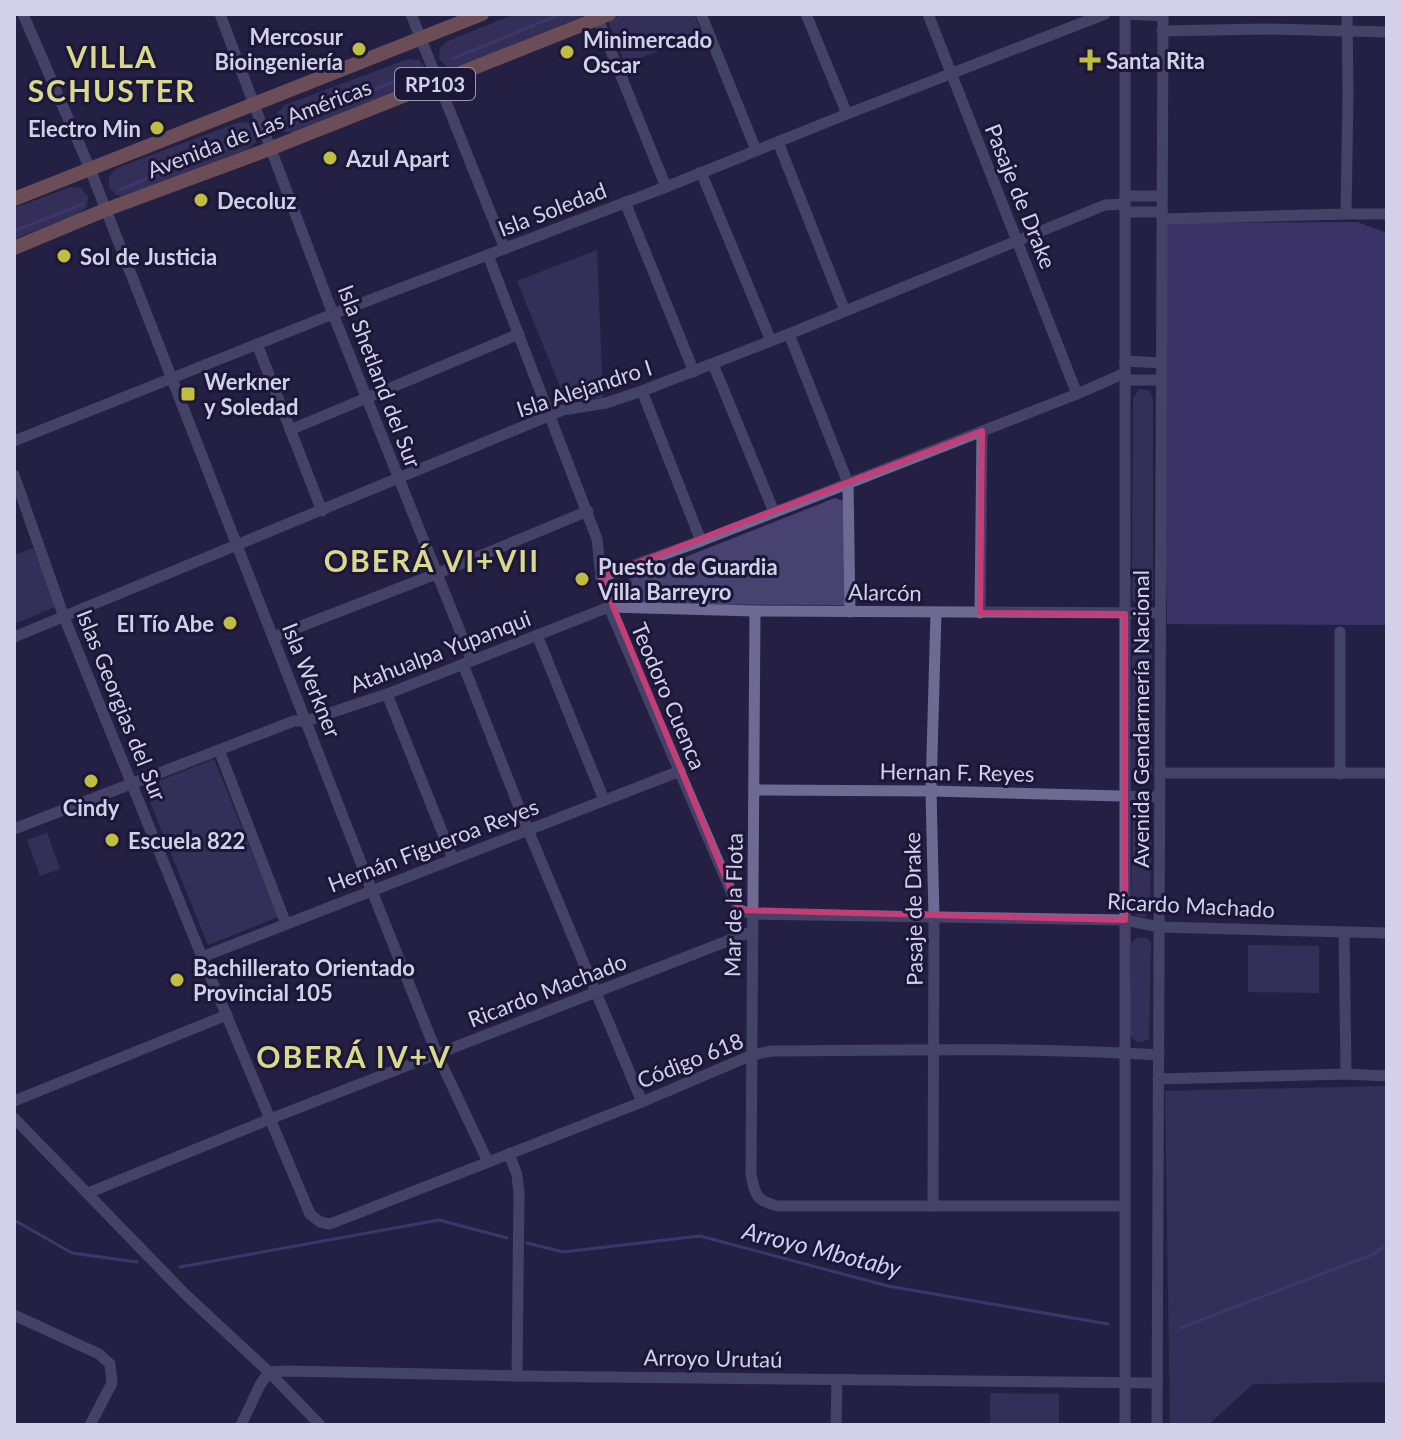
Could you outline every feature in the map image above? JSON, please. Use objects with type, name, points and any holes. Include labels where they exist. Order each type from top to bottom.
[{"type":"main road","name":"Avenida de Las Américas","points":[[14,199],[482,14]]},
{"type":"main road","name":"Avenida de Las Américas","points":[[14,248],[603,17]]},
{"type":"street","name":"Isla Werkner","points":[[23,14],[90,169],[437,1054],[488,1162]]},
{"type":"street","name":"Isla Shetland del Sur","points":[[220,14],[333,314],[436,574],[528,830],[642,1102]]},
{"type":"street","points":[[411,14],[505,249]]},
{"type":"street","points":[[701,14],[756,150]]},
{"type":"street","points":[[806,14],[847,114]]},
{"type":"street","name":"Pasaje de Drake","points":[[928,14],[1077,394]]},
{"type":"street","name":"Isla Soledad","points":[[14,441],[1105,14]]},
{"type":"street","points":[[1125,14],[1163,15]]},
{"type":"street","name":"Avenida Gendarmería Nacional","points":[[1125,14],[1125,1425]]},
{"type":"street","points":[[1340,214],[1347,14]]},
{"type":"street","name":"Avenida Gendarmería Nacional","points":[[1157,1425],[1163,15]]},
{"type":"street","points":[[603,17],[666,187]]},
{"type":"street","points":[[1162,31],[1265,29],[1387,32]]},
{"type":"street","points":[[778,142],[845,311]]},
{"type":"street","points":[[701,172],[771,341]]},
{"type":"street","points":[[1125,204],[1162,196]]},
{"type":"street","points":[[625,202],[694,372]]},
{"type":"street","points":[[1125,204],[1162,215],[1387,214]]},
{"type":"street","name":"Isla Alejandro I","points":[[14,637],[563,410],[606,403],[694,372],[1105,205],[1125,204]]},
{"type":"street","name":"Teodoro Cuenca","points":[[488,255],[588,511],[597,539],[601,577],[609,607],[739,910],[753,914]]},
{"type":"street","points":[[290,430],[519,334]]},
{"type":"street","points":[[789,334],[848,483],[850,612]]},
{"type":"street","points":[[257,344],[322,511]]},
{"type":"street","points":[[601,577],[1077,394],[1125,371],[1161,363]]},
{"type":"street","points":[[713,364],[774,512]]},
{"type":"street","points":[[1125,371],[1161,380]]},
{"type":"street","points":[[642,391],[701,541]]},
{"type":"street","points":[[980,613],[982,431]]},
{"type":"street","name":"Islas Georgias del Sur","points":[[14,475],[64,617],[310,1214]]},
{"type":"street","points":[[273,637],[588,511]]},
{"type":"street","name":"Alarcón","points":[[609,607],[755,611],[1160,613]]},
{"type":"street","name":"Atahualpa Yupanqui","points":[[14,829],[294,721],[306,721],[387,694],[609,607]]},
{"type":"street","name":"Mar de la Flota","points":[[755,611],[751,1174],[754,1189],[766,1204],[778,1206],[933,1206]]},
{"type":"street","name":"Pasaje de Drake","points":[[933,1206],[931,791],[936,612]]},
{"type":"street","points":[[1340,632],[1340,774]]},
{"type":"street","points":[[537,635],[604,800]]},
{"type":"street","points":[[387,694],[453,859]]},
{"type":"street","points":[[219,750],[286,924]]},
{"type":"street","name":"Hernán Figueroa Reyes","points":[[202,957],[680,771]]},
{"type":"street","points":[[1160,773],[1387,773]]},
{"type":"street","name":"Hernan F. Reyes","points":[[755,790],[1159,797]]},
{"type":"street","name":"Ricardo Machado","points":[[753,914],[1125,920],[1159,927],[1387,933]]},
{"type":"street","name":"Ricardo Machado","points":[[88,1193],[753,931]]},
{"type":"street","points":[[1344,932],[1346,1074]]},
{"type":"street","points":[[14,1101],[227,1015]]},
{"type":"street","name":"Código 618","points":[[310,1214],[320,1222],[330,1224],[642,1102],[752,1055],[772,1051],[933,1050],[1159,1055]]},
{"type":"street","points":[[1158,1079],[1346,1074],[1387,1076]]},
{"type":"street","points":[[14,1118],[185,1294],[269,1372],[320,1425]]},
{"type":"street","points":[[509,1154],[517,1175],[519,1194],[517,1376]]},
{"type":"street","points":[[933,1206],[1125,1206]]},
{"type":"street","points":[[14,1315],[99,1354],[110,1364],[112,1383],[90,1425]]},
{"type":"street","points":[[241,1425],[269,1372]]},
{"type":"street","name":"Arroyo Urutaú","points":[[269,1372],[1157,1383]]},
{"type":"street","points":[[836,1425],[837,1380]]},
{"type":"highlighted area","points":[[982,431],[980,613],[1125,614],[1125,920],[739,910],[601,577]]},
{"type":"shaded area","points":[[515,14],[588,14],[458,68],[447,67],[439,59],[440,48],[448,41]]},
{"type":"shaded area","points":[[624,14],[694,14],[702,34],[625,64],[608,20]]},
{"type":"shaded area","points":[[408,59],[419,60],[425,68],[424,79],[415,86],[295,132],[284,132],[276,124],[277,113],[285,105]]},
{"type":"shaded area","points":[[240,122],[251,123],[258,132],[256,142],[248,149],[127,196],[116,195],[109,187],[109,176],[117,168]]},
{"type":"shaded area","points":[[71,187],[81,188],[88,197],[87,207],[78,214],[14,239],[14,208]]},
{"type":"shaded area","points":[[1357,222],[1387,233],[1387,625],[1167,624],[1160,223]]},
{"type":"shaded area","points":[[597,250],[603,399],[563,394],[517,281]]},
{"type":"shaded area","points":[[1139,389],[1149,390],[1153,399],[1153,599],[1147,605],[1137,606],[1132,600],[1133,398]]},
{"type":"shaded area","points":[[835,498],[846,502],[845,605],[617,604],[612,586]]},
{"type":"shaded area","points":[[33,548],[57,606],[14,624],[14,555]]},
{"type":"shaded area","points":[[1138,633],[1148,634],[1152,639],[1152,775],[1146,781],[1136,781],[1131,775],[1132,638]]},
{"type":"shaded area","points":[[214,759],[278,917],[208,945],[144,787]]},
{"type":"shaded area","points":[[1138,812],[1148,813],[1152,818],[1150,913],[1144,917],[1131,909],[1133,817]]},
{"type":"shaded area","points":[[47,833],[60,869],[40,876],[27,840]]},
{"type":"shaded area","points":[[1137,938],[1147,938],[1151,943],[1149,1039],[1142,1042],[1136,1042],[1130,1035],[1131,943]]},
{"type":"shaded area","points":[[1248,945],[1319,946],[1319,993],[1248,992]]},
{"type":"shaded area","points":[[1387,1086],[1387,1382],[1253,1384],[1208,1425],[1170,1425],[1165,1091]]},
{"type":"shaded area","points":[[990,1393],[1059,1394],[1059,1425],[990,1425]]},
{"type":"waterway","points":[[452,59],[561,14]]},
{"type":"waterway","points":[[285,124],[414,74]]},
{"type":"waterway","points":[[119,190],[250,138]]},
{"type":"waterway","points":[[14,231],[83,204]]},
{"type":"waterway","name":"Arroyo Mbotaby","points":[[14,1220],[72,1253],[137,1262]]},
{"type":"waterway","name":"Arroyo Mbotaby","points":[[180,1267],[439,1220],[507,1238]]},
{"type":"waterway","name":"Arroyo Mbotaby","points":[[527,1243],[563,1252],[700,1236],[888,1286],[1108,1324]]},
{"type":"waterway","name":"Arroyo Mbotaby","points":[[1180,1328],[1374,1254],[1387,1245]]},
{"type":"place","name":"Mercosur Bioingeniería","points":[[359,49]]},
{"type":"place","name":"Minimercado Oscar","points":[[567,52]]},
{"type":"place","name":"Santa Rita","points":[[1090,60]]},
{"type":"place","name":"Electro Min","points":[[157,128]]},
{"type":"place","name":"Azul Apart","points":[[330,158]]},
{"type":"place","name":"Decoluz","points":[[201,200]]},
{"type":"place","name":"Sol de Justicia","points":[[64,256]]},
{"type":"place","name":"Werkner y Soledad","points":[[188,394]]},
{"type":"place","name":"Puesto de Guardia Villa Barreyro","points":[[582,579]]},
{"type":"place","name":"El Tío Abe","points":[[230,623]]},
{"type":"place","name":"Cindy","points":[[91,781]]},
{"type":"place","name":"Escuela 822","points":[[112,840]]},
{"type":"place","name":"Bachillerato Orientado Provincial 105","points":[[177,980]]},
{"type":"district","name":"VILLA SCHUSTER","points":[[112,73]]},
{"type":"district","name":"OBERÁ VI+VII","points":[[432,560]]},
{"type":"district","name":"OBERÁ IV+V","points":[[354,1056]]}]
